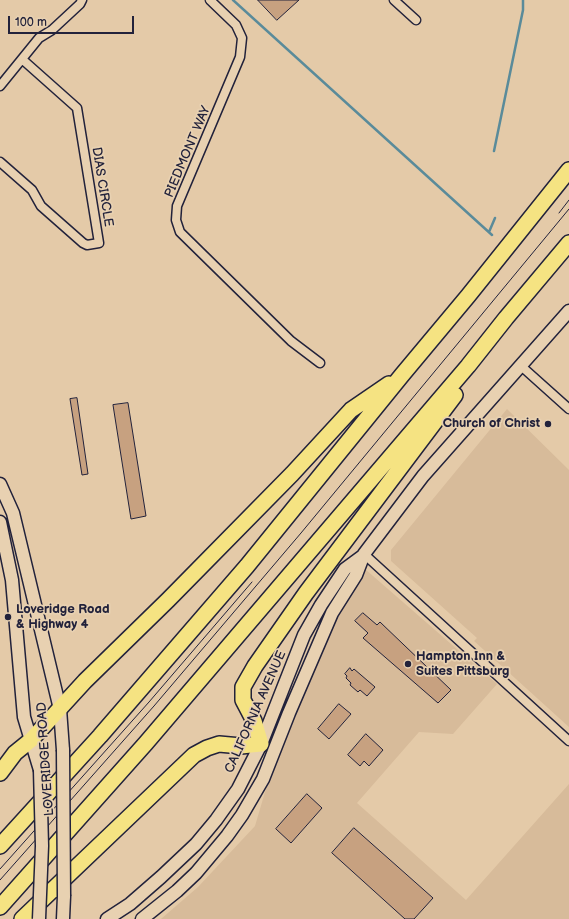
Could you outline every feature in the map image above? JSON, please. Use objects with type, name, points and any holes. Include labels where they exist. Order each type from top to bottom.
[{"type":"highway","points":[[0,846],[100,736],[247,566],[569,170]]},
{"type":"highway","points":[[0,907],[146,743],[468,366],[569,243]]},
{"type":"highway","points":[[22,919],[194,754],[219,744],[241,746],[260,744],[254,721],[243,700],[243,686],[255,666],[306,594],[460,388],[468,366]]},
{"type":"highway","points":[[0,773],[15,753],[31,740],[85,681],[168,600],[292,474],[351,410],[402,375]]},
{"type":"main road","name":"CALIFORNIA AVENUE","points":[[107,919],[130,904],[162,878],[196,844],[216,820],[238,789],[260,744],[304,635],[321,605],[345,569],[364,554],[423,476],[569,311]]},
{"type":"main road","name":"LOVERIDGE ROAD","points":[[0,484],[13,513],[60,709],[63,750],[63,919]]},
{"type":"main road","name":"LOVERIDGE ROAD","points":[[0,522],[12,580],[24,717],[40,770],[42,846],[39,919]]},
{"type":"main road","name":"CALIFORNIA AVENUE","points":[[142,919],[177,891],[196,873],[227,836],[242,814],[263,779],[289,713],[332,613],[356,575],[364,554]]},
{"type":"street","points":[[0,85],[39,38],[52,30],[80,4],[82,0]]},
{"type":"street","name":"PIEDMONT WAY","points":[[210,0],[236,25],[242,38],[240,57],[177,206],[176,220],[180,232],[185,237],[291,341],[320,363]]},
{"type":"street","points":[[394,0],[416,20]]},
{"type":"street","name":"DIAS CIRCLE","points":[[0,162],[32,190],[41,206],[83,243],[87,245],[99,243],[77,108],[22,60]]},
{"type":"street","points":[[520,365],[569,409]]},
{"type":"street","points":[[364,554],[569,741]]},
{"type":"shaded area","points":[[507,409],[569,470],[569,727],[474,641],[477,638],[391,561],[391,550]]},
{"type":"shaded area","points":[[365,569],[497,684],[453,734],[419,732],[357,803],[466,900],[569,784],[569,919],[161,919],[198,887],[255,826],[265,792],[335,614]]},
{"type":"building","points":[[258,0],[299,0],[277,20]]},
{"type":"building","points":[[77,398],[88,474],[82,475],[70,399]]},
{"type":"building","points":[[128,403],[146,516],[131,519],[113,405]]},
{"type":"building","name":"Hampton Inn & Suites Pittsburg","points":[[363,613],[377,625],[380,622],[451,690],[438,703],[363,638],[368,633],[355,621]]},
{"type":"building","points":[[350,668],[352,671],[354,669],[375,687],[367,696],[360,690],[358,692],[350,685],[351,683],[346,678],[347,676],[345,674]]},
{"type":"building","points":[[339,704],[351,714],[329,739],[318,729]]},
{"type":"building","points":[[366,734],[383,750],[369,766],[364,761],[360,766],[348,755]]},
{"type":"building","points":[[307,794],[322,808],[291,843],[276,829]]},
{"type":"building","points":[[354,828],[433,898],[414,919],[405,919],[332,853]]},
{"type":"waterway","points":[[233,0],[492,235]]},
{"type":"waterway","points":[[494,151],[523,10],[523,0]]},
{"type":"waterway","points":[[489,232],[495,218]]},
{"type":"tram line","points":[[559,213],[569,200]]},
{"type":"tram line","points":[[0,880],[154,706],[301,533],[569,209]]},
{"type":"tram line","points":[[0,869],[149,702],[252,582]]},
{"type":"place","name":"Church of Christ","points":[[548,424]]},
{"type":"place","name":"Loveridge Road & Highway 4","points":[[8,617]]},
{"type":"place","name":"Hampton Inn & Suites Pittsburg","points":[[408,664]]}]
